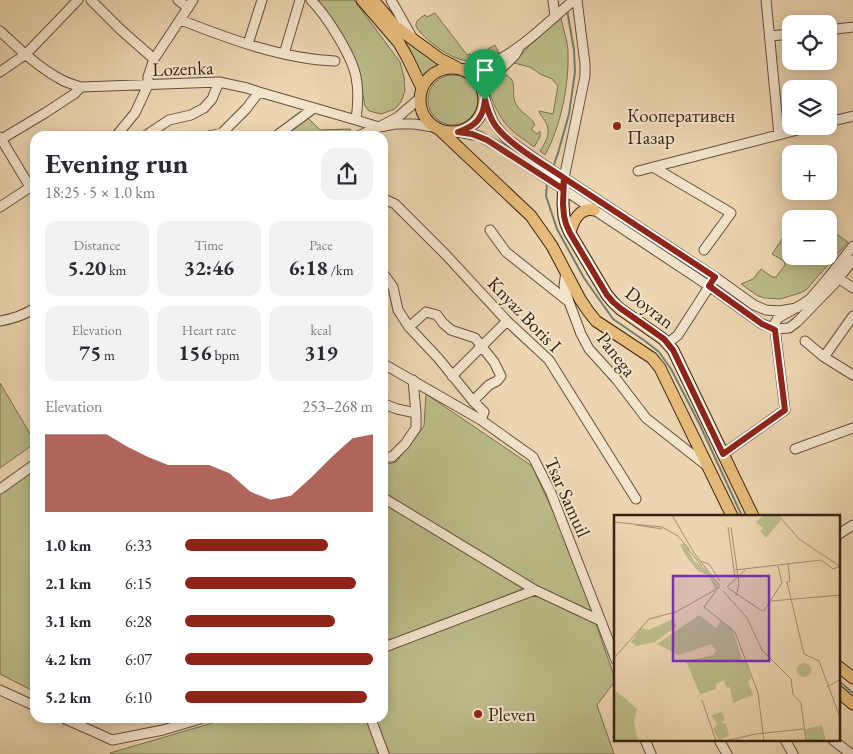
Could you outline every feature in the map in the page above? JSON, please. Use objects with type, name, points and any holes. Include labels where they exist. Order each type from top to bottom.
[{"type":"main road","points":[[362,0],[399,43],[407,57],[421,93]]},
{"type":"main road","points":[[373,0],[396,27],[440,59],[472,74],[479,81],[484,95],[484,109],[480,117],[467,129],[449,133],[437,129],[427,121],[420,107],[421,93],[426,81],[432,74],[449,68],[460,69]]},
{"type":"main road","name":"Doyran","points":[[437,129],[531,216],[552,246],[580,299],[596,321],[652,358],[660,368],[732,515]]},
{"type":"main road","name":"Doyran","points":[[558,180],[564,216],[570,233],[613,302],[668,343],[673,350],[753,515]]},
{"type":"main road","points":[[570,233],[579,215],[587,209],[594,210]]},
{"type":"main road","points":[[840,668],[853,678]]},
{"type":"main road","points":[[840,693],[853,704]]},
{"type":"street","points":[[0,72],[26,54],[78,0]]},
{"type":"street","points":[[92,0],[121,30],[154,59]]},
{"type":"street","points":[[121,131],[135,113],[148,85],[148,77],[154,59],[190,4],[178,0]]},
{"type":"street","points":[[248,44],[262,0]]},
{"type":"street","points":[[284,54],[300,0]]},
{"type":"street","points":[[311,0],[333,28],[354,67],[358,89],[356,120]]},
{"type":"street","points":[[392,0],[415,41]]},
{"type":"street","points":[[553,0],[558,14]]},
{"type":"street","points":[[460,69],[494,62],[521,46],[575,0]]},
{"type":"street","points":[[558,180],[585,76],[585,64],[575,0]]},
{"type":"street","points":[[766,0],[779,135]]},
{"type":"street","points":[[180,20],[248,44],[284,54],[335,61]]},
{"type":"street","points":[[837,29],[853,27]]},
{"type":"street","name":"Lozenka","points":[[0,31],[50,73],[64,82],[80,87],[219,82],[247,88],[379,127]]},
{"type":"street","points":[[770,36],[782,35]]},
{"type":"street","points":[[521,46],[516,55],[488,82],[484,95],[492,119],[506,138],[538,166],[558,180],[715,277],[759,308],[779,311],[796,308]]},
{"type":"street","points":[[151,131],[169,120],[191,115],[204,108],[212,99],[219,82]]},
{"type":"street","points":[[30,183],[0,139],[45,113],[74,94],[80,87]]},
{"type":"street","points":[[224,131],[246,109],[259,92]]},
{"type":"street","points":[[370,131],[398,117],[421,93]]},
{"type":"street","points":[[283,131],[314,108]]},
{"type":"street","points":[[837,120],[853,116]]},
{"type":"street","points":[[375,131],[379,127],[396,124],[414,124],[437,129]]},
{"type":"street","points":[[458,132],[472,134],[487,140],[538,166]]},
{"type":"street","points":[[638,171],[782,134]]},
{"type":"street","points":[[653,167],[731,213],[704,250]]},
{"type":"street","points":[[558,180],[594,210],[709,286],[762,324],[775,330],[789,328],[798,322],[853,260]]},
{"type":"street","points":[[0,207],[30,187]]},
{"type":"street","name":"Knyaz Boris I","points":[[388,201],[395,204],[446,255],[507,321],[550,360],[636,499]]},
{"type":"street","points":[[490,230],[506,252],[569,302]]},
{"type":"street","points":[[723,454],[785,410],[775,323],[778,318],[810,299],[853,246]]},
{"type":"street","name":"Panega","points":[[566,271],[564,286],[581,334],[589,349],[617,380],[646,418],[709,468]]},
{"type":"street","points":[[668,343],[678,335],[715,277]]},
{"type":"street","points":[[838,278],[853,288]]},
{"type":"street","points":[[388,280],[393,287],[398,310],[409,327],[484,412],[482,420]]},
{"type":"street","points":[[0,321],[13,319],[30,311]]},
{"type":"street","points":[[409,327],[426,312],[437,315],[452,330],[475,338],[494,362],[501,376],[473,400]]},
{"type":"street","points":[[824,357],[853,316]]},
{"type":"street","points":[[452,376],[507,321]]},
{"type":"street","points":[[805,341],[824,357],[853,375]]},
{"type":"street","name":"Tsar Samuil","points":[[388,365],[482,420],[533,457],[551,494],[614,655]]},
{"type":"street","points":[[388,457],[392,457],[405,444],[416,428],[413,380]]},
{"type":"street","points":[[388,405],[397,409],[416,413]]},
{"type":"street","points":[[795,448],[853,428]]},
{"type":"street","points":[[0,489],[30,468]]},
{"type":"street","points":[[388,501],[535,590],[600,621]]},
{"type":"street","points":[[840,533],[853,525]]},
{"type":"street","points":[[388,646],[535,590]]},
{"type":"street","points":[[0,690],[30,704]]},
{"type":"street","points":[[74,723],[112,740],[164,730],[187,723]]},
{"type":"street","points":[[372,723],[384,754]]},
{"type":"street","points":[[647,742],[651,754]]},
{"type":"street","points":[[720,742],[727,754]]},
{"type":"street","points":[[786,742],[793,754]]},
{"type":"street","points":[[836,742],[851,754]]},
{"type":"green space","points":[[318,0],[354,0],[400,62],[405,91],[401,102],[395,109],[381,114],[369,111],[365,106],[360,79],[350,49],[333,20]]},
{"type":"green space","points":[[370,0],[441,65],[430,71],[420,81]]},
{"type":"green space","points":[[435,13],[467,55],[471,54],[474,57],[495,45],[499,53],[470,61],[457,58],[443,51],[425,37],[416,26],[417,21],[422,17]]},
{"type":"green space","points":[[561,18],[568,49],[567,78],[560,118],[545,155],[540,151],[546,140],[548,129],[539,111],[553,114],[558,86],[552,79],[530,67],[514,63],[530,45]]},
{"type":"green space","points":[[448,75],[458,75],[471,82],[478,95],[478,105],[471,118],[458,125],[448,125],[439,121],[432,114],[428,105],[428,95],[432,86],[439,79]]},
{"type":"green space","points":[[506,75],[512,81],[514,100],[518,107],[535,125],[531,129],[537,134],[540,131],[540,137],[534,147],[501,118],[492,99],[490,89],[498,79]]},
{"type":"green space","points":[[307,117],[320,130],[350,129],[350,131],[289,131]]},
{"type":"green space","points":[[837,234],[848,242],[837,255]]},
{"type":"green space","points":[[782,239],[782,260],[772,254]]},
{"type":"green space","points":[[785,265],[828,265],[806,290],[780,299],[758,296],[741,284],[753,279],[761,269],[772,277],[776,277]]},
{"type":"green space","points":[[0,383],[30,434],[30,447],[0,468]]},
{"type":"green space","points":[[426,394],[532,466],[556,518],[583,586],[614,676],[614,682],[597,705],[614,754],[111,754],[212,723],[388,723],[388,464],[396,462],[424,426]]},
{"type":"green space","points":[[30,471],[30,689],[0,674],[0,492]]},
{"type":"waterway","points":[[553,167],[569,114],[575,72],[574,50],[567,10]]},
{"type":"waterway","points":[[547,183],[546,196],[557,229],[584,278],[613,319],[659,352],[671,369],[699,423],[742,515]]},
{"type":"waterway","points":[[840,682],[853,693]]},
{"type":"place","name":"Кооперативен Пазар","points":[[617,126]]},
{"type":"place","name":"Pleven","points":[[478,714]]},
{"type":"route","points":[[485,100],[484,109],[480,117],[467,129],[458,132],[472,134],[487,140],[563,189],[564,178],[715,277],[709,286],[762,324],[775,330],[785,410],[723,454],[673,350],[664,339],[613,302],[570,233],[564,216],[564,178],[506,138],[492,119],[485,100]]}]
